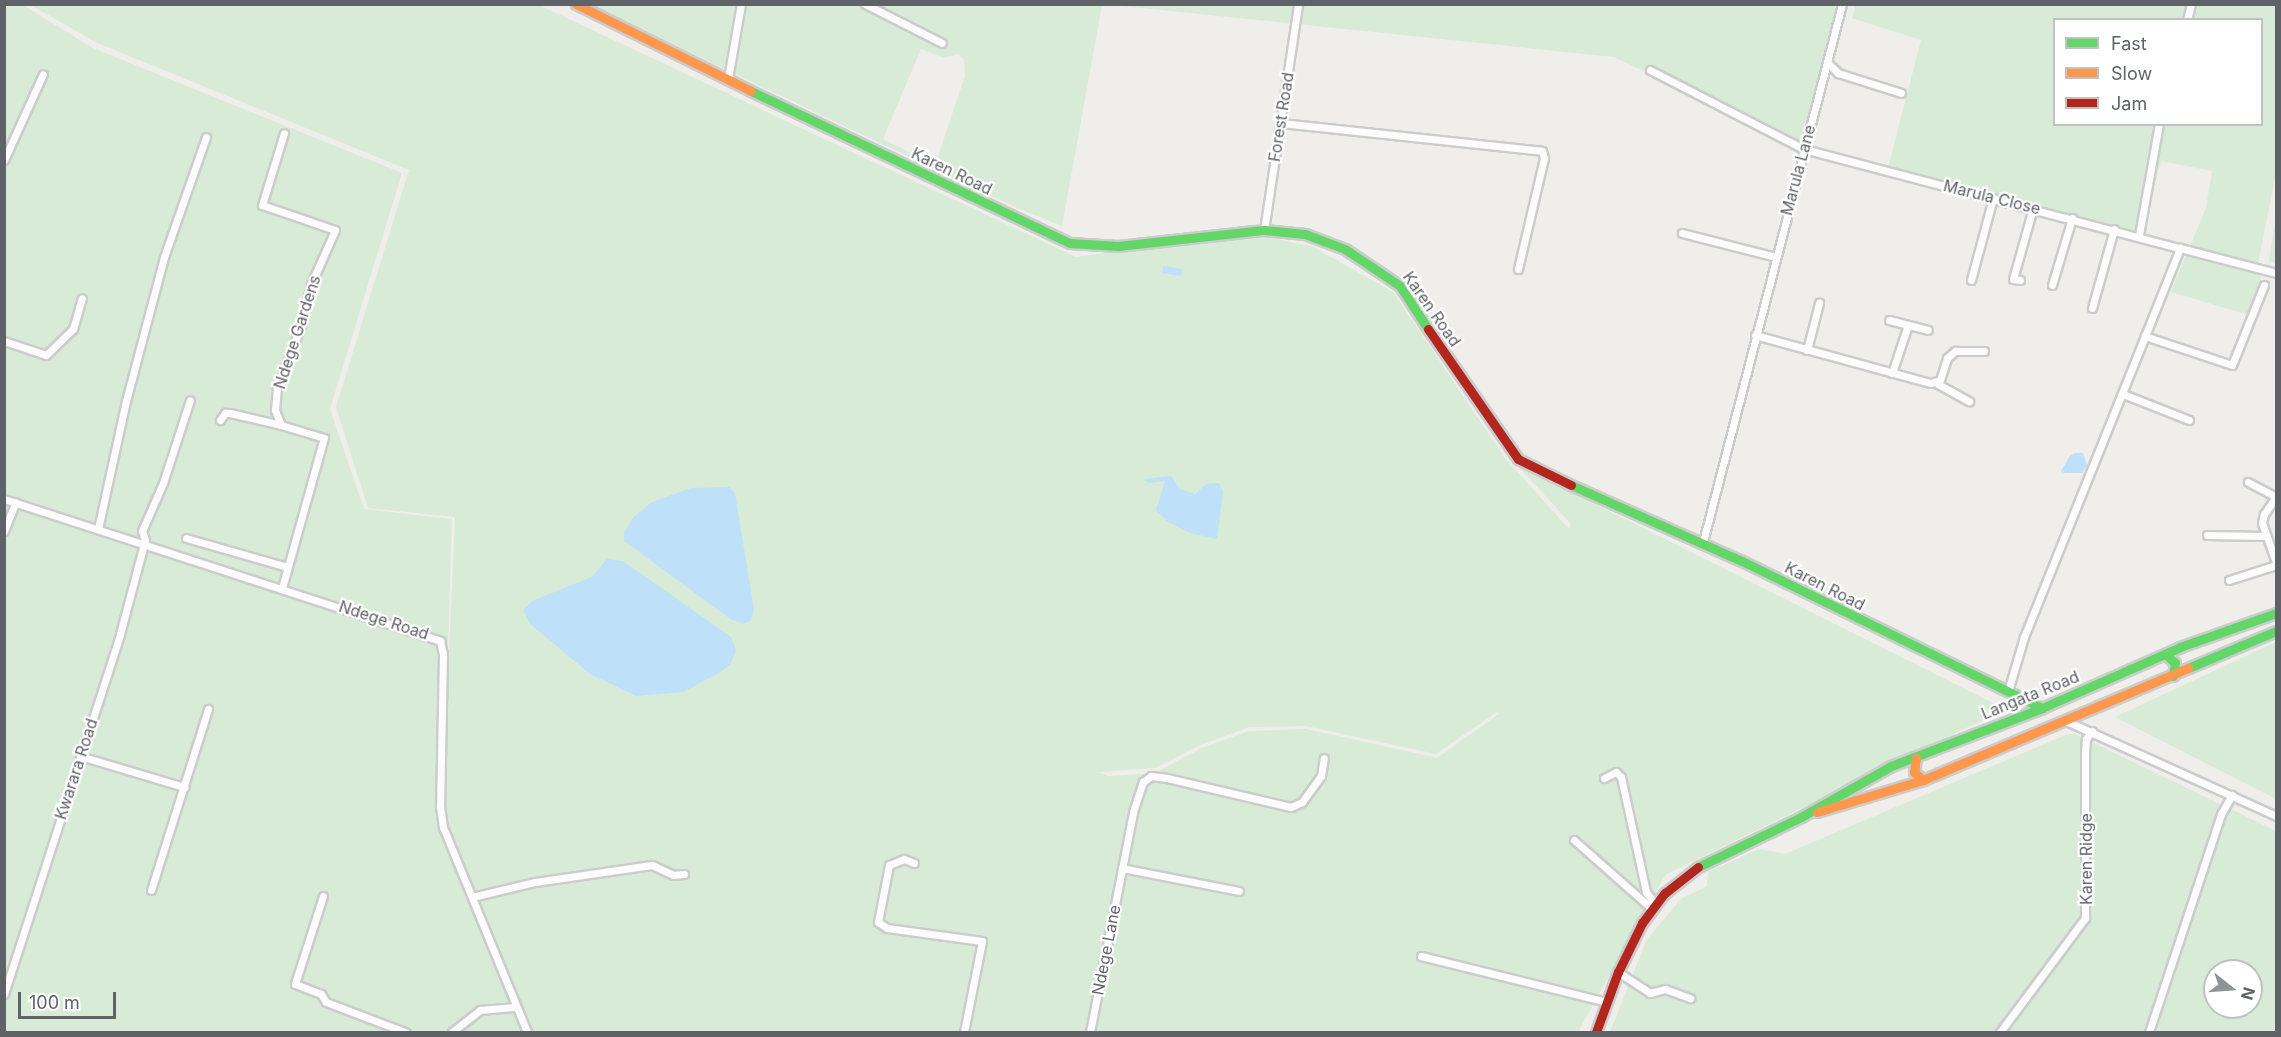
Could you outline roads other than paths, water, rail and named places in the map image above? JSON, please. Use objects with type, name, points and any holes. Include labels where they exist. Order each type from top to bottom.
[{"type":"street","name":"Karen Road","points":[[576,4],[1070,243],[1118,246],[1264,230],[1320,238],[1358,255],[1391,277],[1428,323],[1497,433],[1518,459],[1650,523],[1703,542],[2042,708]]},
{"type":"street","points":[[728,78],[741,4]]},
{"type":"street","points":[[865,4],[942,43]]},
{"type":"street","name":"Forest Road","points":[[1264,230],[1298,4]]},
{"type":"street","name":"Marula Lane","points":[[1703,542],[1842,4]]},
{"type":"street","points":[[1827,62],[1838,73],[1901,93]]},
{"type":"street","name":"Marula Close","points":[[1650,70],[1803,148],[2277,273]]},
{"type":"street","points":[[4,160],[43,74]]},
{"type":"street","points":[[1281,123],[1542,151],[1544,158],[1518,269]]},
{"type":"street","points":[[2139,235],[2159,126]]},
{"type":"street","name":"Ndege Gardens","points":[[281,425],[275,410],[279,381],[302,323],[311,284],[335,230],[262,205],[284,133]]},
{"type":"street","points":[[98,529],[149,312],[183,197],[206,136]]},
{"type":"street","points":[[1971,280],[1993,198]]},
{"type":"street","points":[[2020,280],[2013,279],[2033,208]]},
{"type":"street","points":[[2052,285],[2072,218]]},
{"type":"street","points":[[2092,308],[2114,229]]},
{"type":"street","points":[[1682,233],[1776,257]]},
{"type":"street","points":[[2008,691],[2044,588],[2180,248]]},
{"type":"street","points":[[2145,336],[2232,365],[2264,285]]},
{"type":"street","points":[[4,341],[46,355],[74,329],[82,298]]},
{"type":"street","points":[[1807,350],[1820,303]]},
{"type":"street","points":[[1889,320],[1907,328],[1923,331]]},
{"type":"street","points":[[1892,373],[1907,328]]},
{"type":"street","points":[[1755,335],[1936,383],[1970,401]]},
{"type":"street","points":[[1936,383],[1947,358],[1955,351],[1984,351]]},
{"type":"street","points":[[2123,394],[2189,420]]},
{"type":"street","name":"Kwarara Road","points":[[4,994],[120,634],[143,544],[141,531],[163,483],[190,400]]},
{"type":"street","points":[[220,420],[225,413],[230,413],[324,438],[282,588]]},
{"type":"street","points":[[2229,580],[2277,564],[2266,536],[2264,514],[2277,497],[2248,482]]},
{"type":"street","name":"Ndege Road","points":[[4,499],[440,641],[444,654],[441,815],[527,1032]]},
{"type":"street","points":[[4,531],[16,502]]},
{"type":"street","points":[[2207,535],[2266,536]]},
{"type":"street","points":[[186,538],[287,567]]},
{"type":"street","name":"Langata Road","points":[[1596,1032],[1618,972],[1654,907],[1676,883],[1697,867],[1801,818],[1891,766],[2042,708],[2165,654],[2277,613]]},
{"type":"street","name":"Langata Road","points":[[1801,818],[1923,780],[2277,631]]},
{"type":"street","points":[[2165,654],[2175,663],[2173,676]]},
{"type":"street","points":[[150,890],[208,709]]},
{"type":"street","points":[[2066,721],[2277,816]]},
{"type":"street","name":"Karen Ridge","points":[[2000,1032],[2085,918],[2085,752],[2086,739],[2092,731]]},
{"type":"street","points":[[80,756],[184,787]]},
{"type":"street","name":"Ndege Lane","points":[[1090,1032],[1138,791],[1147,778],[1167,778],[1291,807],[1302,802],[1321,776],[1323,758]]},
{"type":"street","points":[[1916,758],[1914,772],[1923,780]]},
{"type":"street","points":[[1604,778],[1616,772],[1621,777],[1646,891],[1654,907]]},
{"type":"street","points":[[2150,1032],[2221,814],[2232,795]]},
{"type":"street","points":[[1574,840],[1654,907]]},
{"type":"street","points":[[914,863],[904,859],[889,865],[878,922],[887,928],[980,939],[964,1032]]},
{"type":"street","points":[[472,897],[535,882],[652,865],[673,875],[684,874]]},
{"type":"street","points":[[1122,868],[1239,891]]},
{"type":"street","points":[[323,896],[295,984],[319,993],[336,1006],[405,1032]]},
{"type":"street","points":[[1421,956],[1607,1002]]},
{"type":"street","points":[[1618,972],[1650,993],[1665,989],[1690,998]]},
{"type":"street","points":[[452,1032],[480,1010],[516,1007]]},
{"type":"water","points":[[1163,266],[1182,269],[1181,276],[1162,273]]},
{"type":"water","points":[[2083,453],[2087,465],[2082,473],[2064,473],[2061,471],[2070,456]]},
{"type":"water","points":[[1171,476],[1180,489],[1195,494],[1206,484],[1219,483],[1223,492],[1217,539],[1190,533],[1168,522],[1156,510],[1165,481],[1148,483],[1143,479]]},
{"type":"water","points":[[729,487],[735,493],[754,610],[751,620],[744,624],[732,620],[624,541],[624,533],[633,518],[650,503],[691,488]]},
{"type":"water","points":[[607,559],[623,561],[731,637],[736,650],[731,663],[721,672],[683,692],[636,696],[590,674],[530,624],[523,610],[532,601],[592,577]]}]
